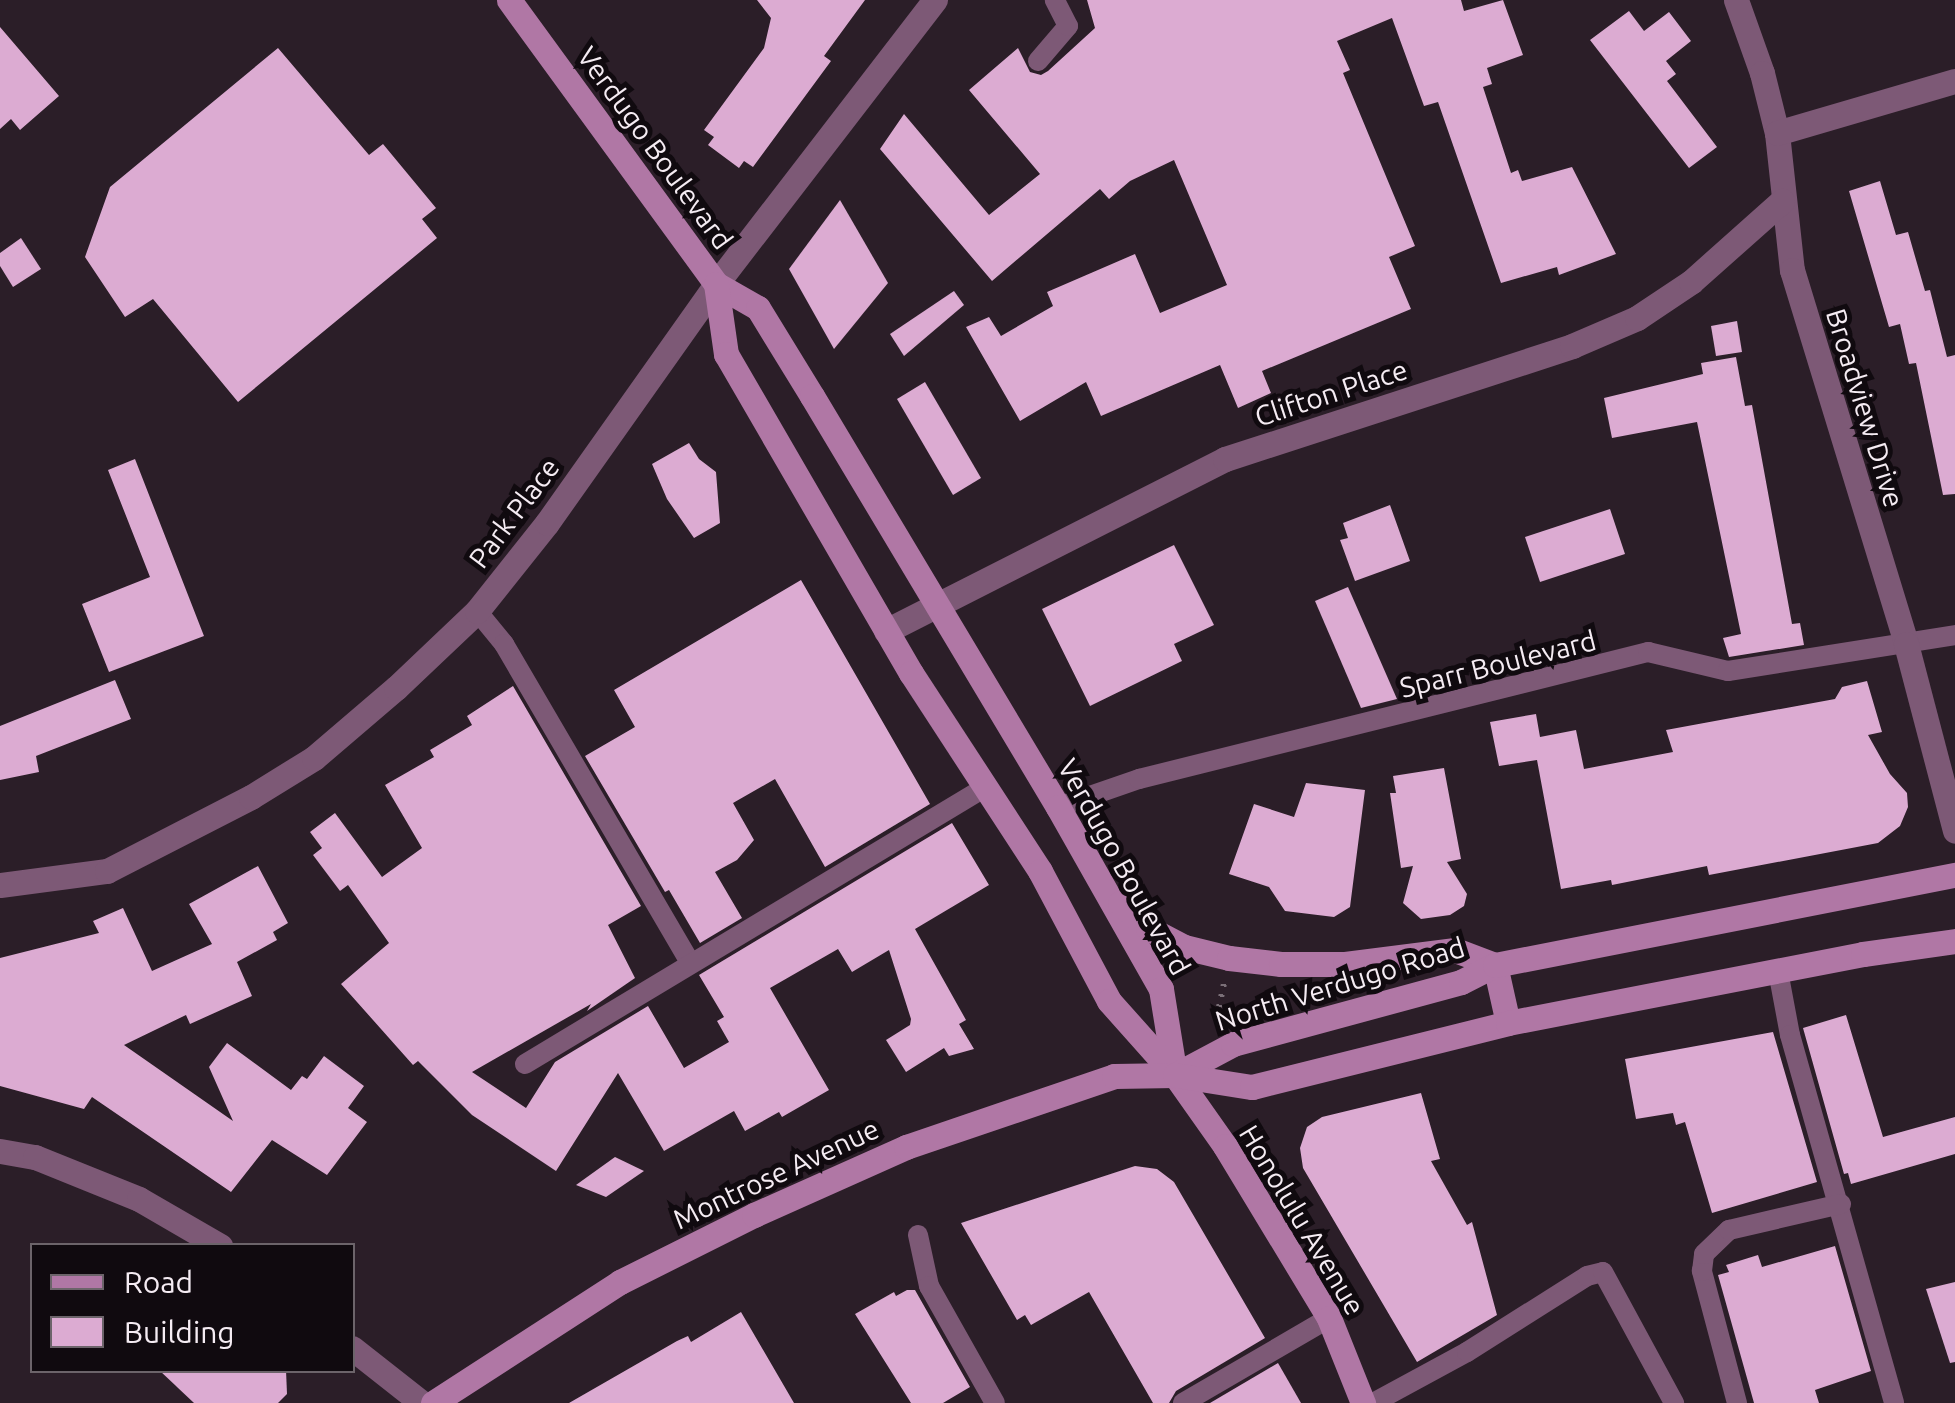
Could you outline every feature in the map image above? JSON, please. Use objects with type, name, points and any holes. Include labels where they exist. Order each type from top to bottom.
[{"type":"main road","name":"Verdugo Boulevard","points":[[509,0],[716,284],[758,308],[938,604],[1161,988],[1175,1076]]},
{"type":"main road","name":"Verdugo Boulevard","points":[[716,284],[726,354],[886,631],[1040,871],[1109,1001],[1175,1076]]},
{"type":"main road","name":"North Verdugo Road","points":[[1175,1076],[1233,1044],[1461,982],[1494,966],[1955,875]]},
{"type":"main road","points":[[1104,888],[1148,928],[1184,947],[1229,958],[1280,964],[1345,964],[1456,950],[1494,966],[1508,1023]]},
{"type":"main road","points":[[1175,1076],[1252,1087],[1508,1023],[1778,970],[1955,941]]},
{"type":"main road","name":"Montrose Avenue","points":[[432,1403],[620,1282],[896,1151],[1114,1076],[1175,1076]]},
{"type":"main road","name":"Honolulu Avenue","points":[[1175,1076],[1225,1146],[1330,1318],[1363,1403]]},
{"type":"street","name":"Park Place","points":[[0,885],[106,871],[252,797],[329,747],[476,611],[548,524],[716,284],[935,0]]},
{"type":"street","name":"Broadview Drive","points":[[1736,0],[1762,73],[1776,133],[1792,270],[1906,644],[1955,831]]},
{"type":"street","points":[[1776,133],[1955,81]]},
{"type":"street","name":"Clifton Place","points":[[886,631],[1225,459],[1572,346],[1637,318],[1692,282],[1782,200]]},
{"type":"street","points":[[0,1150],[35,1158],[139,1199],[215,1243]]},
{"type":"street","points":[[355,1350],[422,1403]]},
{"type":"lane","points":[[1038,61],[1068,26],[1055,0]]},
{"type":"lane","points":[[476,611],[504,644],[689,962]]},
{"type":"lane","name":"Sparr Boulevard","points":[[1058,807],[1140,779],[1648,652],[1728,671],[1955,635]]},
{"type":"lane","points":[[526,1064],[689,962],[984,788]]},
{"type":"lane","points":[[1778,970],[1790,1034],[1894,1403]]},
{"type":"lane","points":[[1737,1403],[1702,1271],[1704,1254],[1730,1230],[1841,1204]]},
{"type":"lane","points":[[918,1235],[929,1286],[995,1403]]},
{"type":"lane","points":[[1373,1403],[1467,1352],[1586,1276],[1603,1272],[1674,1403]]},
{"type":"lane","points":[[1183,1403],[1330,1318]]},
{"type":"path","points":[[1219,1007],[1226,975]]},
{"type":"building","points":[[757,0],[865,0],[824,56],[831,61],[753,167],[744,161],[739,168],[708,145],[714,137],[704,130],[764,48],[771,18]]},
{"type":"building","points":[[1087,0],[1461,0],[1464,11],[1503,0],[1523,55],[1487,68],[1492,84],[1483,87],[1511,173],[1518,170],[1522,181],[1572,167],[1616,254],[1559,275],[1557,267],[1501,283],[1438,102],[1424,106],[1392,18],[1337,41],[1350,70],[1343,73],[1415,246],[1389,257],[1411,309],[1262,371],[1271,393],[1238,408],[1220,365],[1101,416],[1086,382],[1020,421],[966,327],[989,317],[1001,336],[1053,306],[1047,292],[1135,254],[1160,313],[1227,285],[1174,160],[1130,181],[1109,199],[1100,189],[992,281],[880,149],[904,114],[989,215],[1040,174],[969,90],[1018,48],[1030,72],[1041,75],[1048,71],[1095,28]]},
{"type":"building","points":[[1629,11],[1644,31],[1669,12],[1691,41],[1666,61],[1676,74],[1667,81],[1717,147],[1689,168],[1590,40]]},
{"type":"building","points":[[0,27],[59,96],[20,130],[11,119],[0,129]]},
{"type":"building","points":[[278,48],[369,155],[383,144],[436,208],[422,219],[437,238],[238,402],[153,299],[125,317],[85,257],[110,187]]},
{"type":"building","points":[[1880,181],[1896,235],[1908,232],[1925,291],[1930,290],[1947,357],[1955,355],[1955,494],[1943,495],[1916,363],[1909,364],[1900,324],[1889,327],[1849,191]]},
{"type":"building","points":[[840,200],[888,283],[834,349],[789,269]]},
{"type":"building","points":[[21,238],[41,269],[13,287],[0,266],[0,253]]},
{"type":"building","points":[[954,291],[964,305],[904,356],[890,334]]},
{"type":"building","points":[[1737,321],[1742,352],[1716,356],[1711,326]]},
{"type":"building","points":[[1736,357],[1745,406],[1752,405],[1792,624],[1800,623],[1804,645],[1729,657],[1723,638],[1741,634],[1697,422],[1612,438],[1604,398],[1703,374],[1701,363]]},
{"type":"building","points":[[925,382],[981,478],[953,495],[897,399]]},
{"type":"building","points":[[689,443],[699,459],[716,472],[720,523],[694,538],[667,499],[652,464]]},
{"type":"building","points":[[135,459],[204,636],[109,672],[82,604],[150,577],[108,470]]},
{"type":"building","points":[[1390,505],[1410,561],[1355,581],[1340,540],[1348,538],[1343,523]]},
{"type":"building","points":[[1610,509],[1625,554],[1540,582],[1525,537]]},
{"type":"building","points":[[1174,545],[1214,625],[1174,644],[1182,661],[1090,706],[1042,609]]},
{"type":"building","points":[[801,580],[930,804],[825,867],[775,779],[733,803],[754,840],[737,860],[715,872],[742,918],[700,943],[669,890],[665,892],[585,756],[635,727],[614,690]]},
{"type":"building","points":[[1348,587],[1397,699],[1361,708],[1315,601]]},
{"type":"building","points":[[115,680],[131,719],[36,756],[39,772],[0,780],[0,726]]},
{"type":"building","points":[[1867,681],[1882,732],[1868,735],[1890,774],[1907,793],[1908,807],[1900,826],[1878,843],[1709,875],[1707,866],[1612,885],[1611,880],[1561,889],[1537,760],[1499,766],[1490,722],[1536,714],[1540,737],[1576,730],[1584,769],[1673,752],[1666,730],[1835,699],[1842,687]]},
{"type":"building","points":[[513,686],[641,906],[608,925],[635,978],[587,1011],[591,1004],[472,1072],[526,1108],[555,1062],[648,1006],[684,1068],[729,1042],[717,1021],[724,1017],[699,975],[952,823],[989,885],[915,929],[966,1020],[959,1024],[974,1049],[949,1056],[944,1048],[906,1072],[886,1040],[910,1025],[911,1019],[889,950],[852,972],[838,949],[770,988],[829,1090],[782,1117],[779,1112],[745,1131],[734,1111],[664,1151],[618,1073],[556,1171],[472,1115],[418,1061],[413,1065],[341,984],[389,943],[348,885],[340,891],[313,855],[322,848],[310,832],[335,813],[382,877],[422,848],[385,785],[434,757],[430,750],[472,725],[467,716]]},
{"type":"building","points":[[1444,768],[1461,859],[1447,862],[1467,894],[1464,906],[1450,915],[1421,919],[1403,903],[1413,866],[1401,868],[1390,793],[1396,793],[1393,776]]},
{"type":"building","points":[[1306,783],[1365,790],[1350,907],[1334,917],[1285,911],[1269,887],[1229,874],[1254,804],[1294,817]]},
{"type":"building","points":[[258,866],[288,923],[273,932],[277,940],[237,962],[252,996],[190,1024],[186,1015],[124,1045],[233,1121],[209,1067],[227,1043],[291,1090],[302,1076],[307,1079],[324,1056],[364,1086],[348,1108],[367,1122],[327,1175],[272,1140],[231,1192],[92,1097],[84,1109],[0,1086],[0,958],[99,933],[93,921],[123,908],[152,971],[212,944],[189,904]]},
{"type":"building","points":[[1846,1015],[1883,1137],[1955,1117],[1955,1154],[1851,1184],[1848,1173],[1844,1174],[1803,1028]]},
{"type":"building","points":[[1773,1032],[1817,1182],[1712,1213],[1685,1122],[1676,1125],[1673,1113],[1636,1119],[1625,1059]]},
{"type":"building","points":[[1421,1093],[1440,1159],[1431,1161],[1467,1225],[1472,1222],[1497,1315],[1417,1362],[1303,1168],[1300,1148],[1307,1127],[1322,1117]]},
{"type":"building","points":[[615,1157],[644,1171],[606,1197],[576,1185]]},
{"type":"building","points":[[1135,1166],[1157,1169],[1174,1182],[1265,1338],[1176,1391],[1169,1403],[1153,1403],[1089,1292],[1031,1325],[1025,1315],[1017,1320],[961,1223]]},
{"type":"building","points":[[1835,1246],[1871,1371],[1815,1390],[1819,1403],[1754,1403],[1718,1275],[1729,1272],[1726,1265],[1758,1255],[1762,1267]]},
{"type":"building","points":[[1955,1282],[1955,1362],[1950,1363],[1926,1289]]},
{"type":"building","points":[[915,1290],[970,1387],[943,1403],[911,1403],[855,1314],[894,1292],[896,1296]]},
{"type":"building","points":[[741,1312],[794,1403],[569,1403],[677,1341],[688,1336],[691,1342]]},
{"type":"building","points":[[1278,1363],[1301,1403],[1210,1403]]},
{"type":"building","points":[[162,1373],[286,1373],[287,1394],[278,1403],[194,1403]]}]
